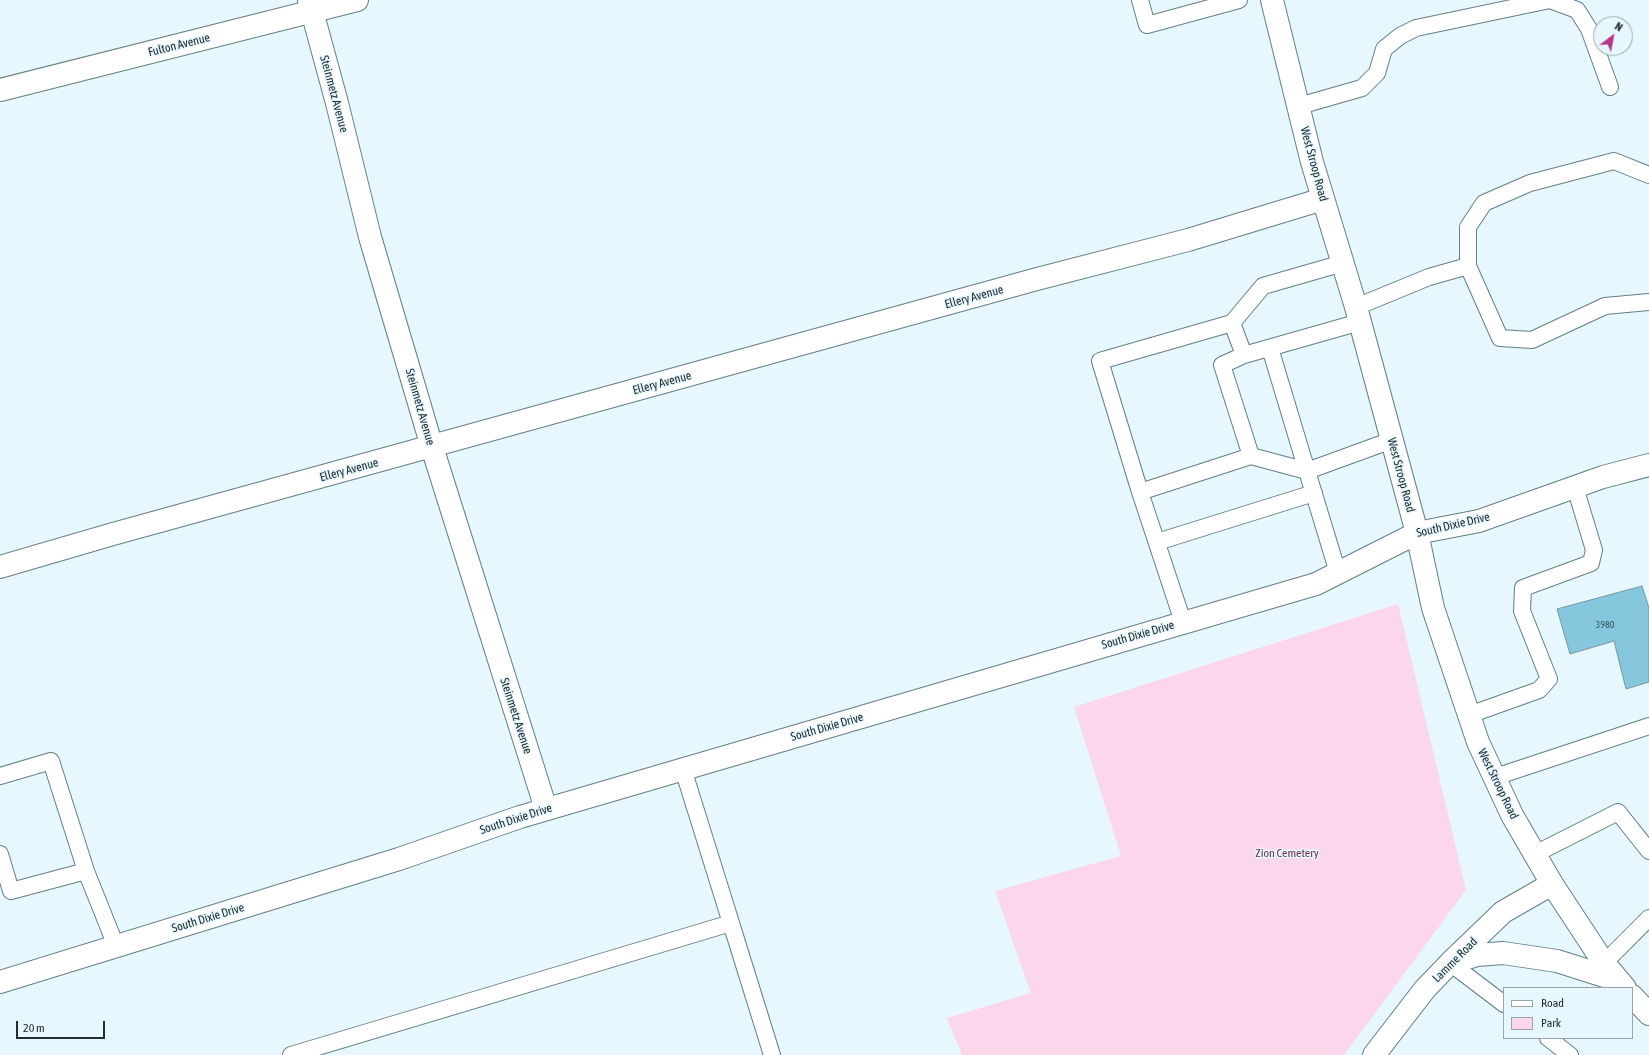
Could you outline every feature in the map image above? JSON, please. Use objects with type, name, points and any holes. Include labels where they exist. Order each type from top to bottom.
[{"type":"street","name":"Fulton Avenue","points":[[0,90],[311,6],[357,0]]},
{"type":"street","name":"West Stroop Road","points":[[1272,0],[1312,162],[1358,315],[1417,533],[1433,608],[1478,742],[1512,814],[1552,884],[1615,977]]},
{"type":"street","name":"Steinmetz Avenue","points":[[311,6],[370,237],[432,447],[546,809]]},
{"type":"street","name":"Ellery Avenue","points":[[0,567],[113,534],[1037,279],[1188,240],[1323,199]]},
{"type":"street","name":"South Dixie Drive","points":[[0,982],[399,859],[520,816],[1316,584],[1417,533],[1479,521],[1603,477],[1649,466]]},
{"type":"street","name":"Lamme Road","points":[[1374,1055],[1425,989],[1503,912],[1552,884]]},
{"type":"street","points":[[1450,963],[1476,955],[1503,953],[1557,961],[1615,977]]},
{"type":"street","points":[[1633,997],[1649,1014]]},
{"type":"lane","points":[[1140,0],[1147,25],[1239,0]]},
{"type":"lane","points":[[1299,106],[1362,88],[1377,73],[1384,49],[1400,36],[1416,28],[1550,0],[1577,10],[1589,29],[1610,87]]},
{"type":"lane","points":[[1649,175],[1614,161],[1530,183],[1484,203],[1468,227],[1468,266],[1500,338],[1532,340],[1605,306],[1649,302]]},
{"type":"lane","points":[[1183,622],[1140,492],[1100,361],[1232,323],[1262,286],[1343,263]]},
{"type":"lane","points":[[1251,456],[1222,365],[1244,355],[1270,348],[1358,315],[1429,276],[1468,266]]},
{"type":"lane","points":[[1232,323],[1244,355]]},
{"type":"lane","points":[[1270,348],[1338,573]]},
{"type":"lane","points":[[1140,492],[1251,456],[1307,471],[1392,440]]},
{"type":"lane","points":[[1469,715],[1539,690],[1549,679],[1522,611],[1523,588],[1591,563],[1594,550],[1576,487]]},
{"type":"lane","points":[[1157,542],[1314,493]]},
{"type":"lane","points":[[1495,777],[1649,726]]},
{"type":"lane","points":[[0,776],[51,761],[86,872],[116,946]]},
{"type":"lane","points":[[682,769],[772,1055]]},
{"type":"lane","points":[[1535,854],[1618,812],[1649,851]]},
{"type":"lane","points":[[0,854],[11,891],[86,872]]},
{"type":"lane","points":[[1615,977],[1649,918]]},
{"type":"lane","points":[[291,1055],[731,923]]},
{"type":"lane","points":[[1450,963],[1503,1003]]},
{"type":"lane","points":[[1549,1039],[1570,1055]]},
{"type":"green space","name":"Zion Cemetery","points":[[1398,604],[1466,890],[1344,1055],[962,1055],[947,1018],[1031,993],[995,891],[1121,856],[1074,707]]},
{"type":"building","points":[[1642,586],[1649,608],[1649,682],[1626,689],[1614,641],[1570,654],[1557,609]]}]
